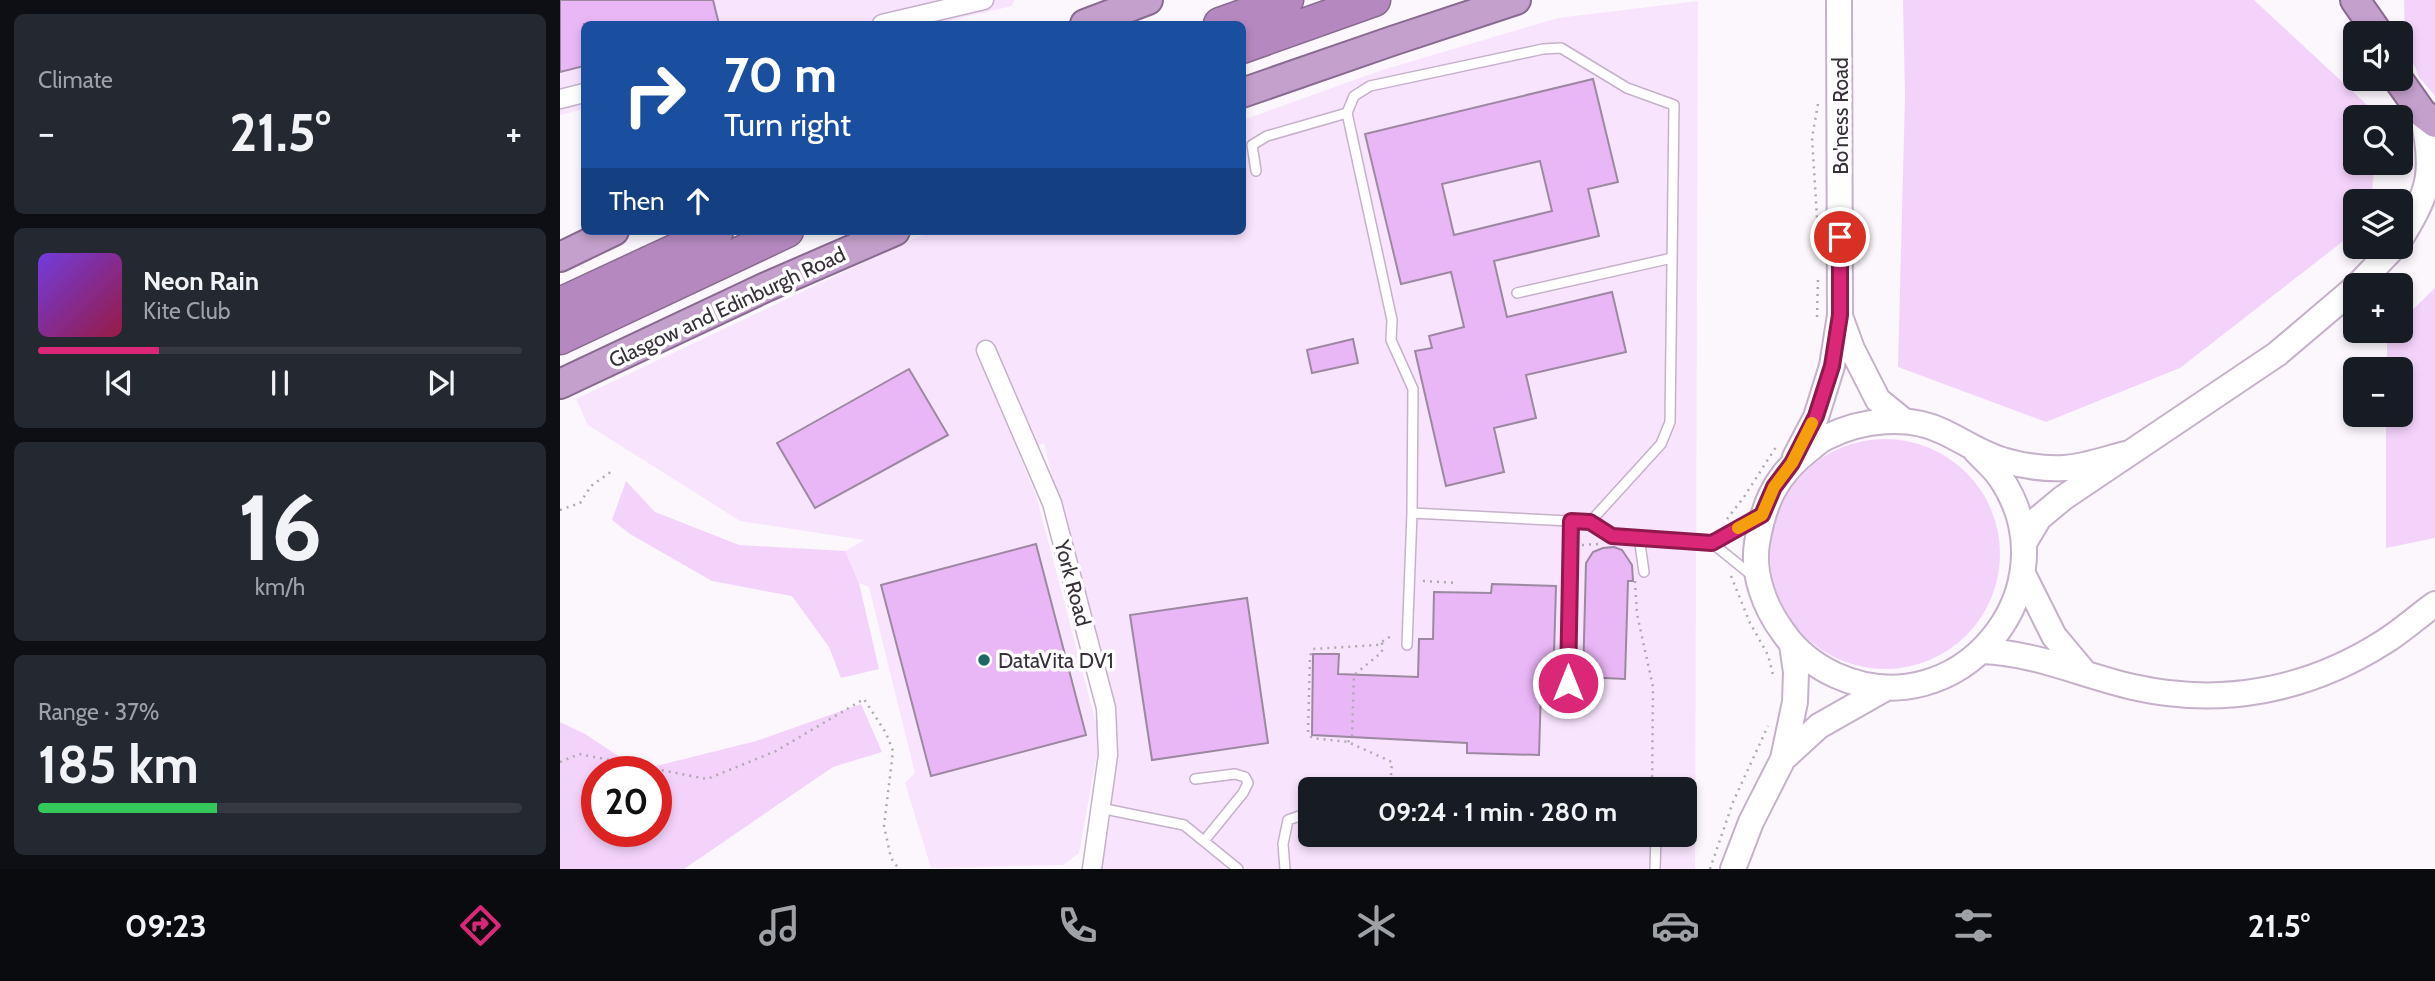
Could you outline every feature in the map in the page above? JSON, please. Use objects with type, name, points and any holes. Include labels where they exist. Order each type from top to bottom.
[{"type":"highway","points":[[1093,21],[1148,0]]},
{"type":"highway","points":[[1228,21],[1287,0]]},
{"type":"highway","points":[[1246,46],[1374,0]]},
{"type":"highway","points":[[1246,92],[1516,0]]},
{"type":"highway","points":[[2354,0],[2369,21]]},
{"type":"highway","points":[[2383,21],[2384,0]]},
{"type":"highway","points":[[2408,91],[2429,118]]},
{"type":"highway","points":[[560,257],[606,235]]},
{"type":"highway","points":[[560,304],[708,235]]},
{"type":"highway","points":[[560,338],[779,235]]},
{"type":"highway","name":"Glasgow and Edinburgh Road","points":[[560,384],[766,287],[886,235]]},
{"type":"main road","name":"Bo'ness Road","points":[[1792,463],[1816,416],[1832,366],[1840,315],[1840,12]]},
{"type":"main road","points":[[2413,219],[2422,204],[2431,174],[2429,118]]},
{"type":"main road","points":[[2413,231],[2435,217]]},
{"type":"main road","points":[[2369,273],[2382,259]]},
{"type":"main road","points":[[2024,543],[2039,518],[2063,498],[2277,354],[2343,298]]},
{"type":"main road","name":"Bo'ness Road","points":[[1840,315],[1852,349],[1878,400],[1904,421]]},
{"type":"main road","points":[[1975,450],[1999,476],[2016,508],[2024,543],[2023,574],[2009,616],[1982,651],[1954,672],[1921,684],[1886,688],[1851,682],[1819,668],[1792,645],[1771,615],[1759,582],[1756,548],[1762,515],[1774,487],[1792,463],[1825,438],[1863,423],[1904,421],[1942,430],[1975,450],[2006,461],[2036,467],[2064,468],[2125,454]]},
{"type":"main road","points":[[2023,574],[2054,636],[2084,672]]},
{"type":"main road","points":[[1982,651],[2020,654],[2132,687],[2227,697],[2281,688],[2337,667],[2384,642],[2435,604]]},
{"type":"main road","points":[[1733,869],[1751,822],[1783,759],[1795,702],[1796,672],[1792,645]]},
{"type":"main road","points":[[1783,759],[1819,726],[1886,688]]},
{"type":"street","points":[[895,21],[982,1]]},
{"type":"street","points":[[560,99],[581,94]]},
{"type":"street","name":"York Road","points":[[986,350],[1052,503],[1105,708],[1108,755],[1092,869]]},
{"type":"lane","points":[[1407,645],[1413,389],[1391,340],[1392,320],[1347,113],[1354,96],[1370,86],[1543,49],[1561,48],[1627,88],[1674,104],[1670,422],[1661,443],[1590,522]]},
{"type":"lane","points":[[1256,171],[1252,145],[1267,136],[1347,113]]},
{"type":"lane","points":[[1517,293],[1672,258]]},
{"type":"lane","points":[[1412,513],[1590,522],[1612,536],[1712,543],[1762,515]]},
{"type":"lane","points":[[1568,683],[1571,521]]},
{"type":"lane","points":[[1639,537],[1640,575]]},
{"type":"lane","points":[[1712,543],[1759,582]]},
{"type":"lane","points":[[1195,779],[1235,774],[1245,777],[1248,783],[1204,841]]},
{"type":"lane","points":[[1100,807],[1184,825],[1238,869]]},
{"type":"lane","points":[[1284,869],[1283,844],[1288,820],[1298,816]]},
{"type":"lane","points":[[1655,869],[1656,847]]},
{"type":"path","points":[[560,510],[580,503],[591,486],[612,471]]},
{"type":"path","points":[[1583,545],[1606,544]]},
{"type":"path","points":[[1640,575],[1637,614],[1653,687],[1652,777]]},
{"type":"path","points":[[1409,580],[1458,583]]},
{"type":"path","points":[[1391,777],[1392,762],[1348,741],[1312,738],[1308,733],[1310,656],[1313,649],[1325,647],[1377,645],[1396,633]]},
{"type":"path","points":[[1348,741],[1352,737],[1354,675],[1382,652],[1382,642]]},
{"type":"path","points":[[560,762],[579,754],[707,779],[776,751],[863,699],[886,733],[893,751],[884,826],[891,858],[899,869]]},
{"type":"shaded area","points":[[560,0],[1014,0],[1012,6],[948,21],[581,21],[581,110],[560,115]]},
{"type":"shaded area","points":[[1903,0],[2254,0],[2343,83],[2343,91],[2352,91],[2367,105],[2343,105],[2343,175],[2374,175],[2372,189],[2343,189],[2343,241],[2180,368],[2046,422],[1898,367],[1905,96]]},
{"type":"shaded area","points":[[2404,0],[2435,0],[2435,96],[2419,77],[2413,62],[2413,21],[2404,21]]},
{"type":"shaded area","points":[[1698,1],[1695,777],[1298,777],[1298,847],[1695,847],[1695,869],[1098,869],[1110,732],[1044,443],[1020,457],[1036,495],[1100,738],[1079,853],[1063,865],[931,868],[905,783],[915,773],[869,587],[859,583],[845,551],[864,540],[740,521],[588,425],[576,399],[924,235],[1246,235],[1246,119],[1379,71],[1558,18]]},
{"type":"shaded area","points":[[2435,288],[2435,538],[2386,548],[2386,427],[2413,427],[2413,357],[2387,357],[2387,343],[2413,343],[2413,309]]},
{"type":"shaded area","points":[[1885,439],[1929,448],[1958,465],[1974,481],[1995,521],[2000,554],[1991,598],[1974,627],[1958,643],[1918,664],[1885,669],[1841,660],[1812,643],[1796,627],[1775,587],[1770,554],[1779,510],[1796,481],[1812,465],[1852,444]]},
{"type":"shaded area","points":[[626,481],[655,512],[739,545],[845,551],[859,583],[879,669],[841,678],[829,647],[792,596],[712,581],[630,534],[612,520]]},
{"type":"shaded area","points":[[861,704],[882,752],[833,767],[684,869],[560,869],[560,722],[585,734],[619,756],[581,756],[581,847],[672,847],[672,762],[756,741]]},
{"type":"building","points":[[560,0],[713,0],[718,21],[581,21],[581,67],[560,72]]},
{"type":"building","points":[[1593,79],[1618,182],[1588,189],[1599,236],[1494,261],[1507,317],[1612,292],[1626,352],[1526,375],[1536,418],[1494,428],[1504,472],[1446,486],[1415,351],[1432,348],[1429,336],[1464,327],[1451,272],[1401,284],[1365,134]],"holes":[[[1540,161],[1552,211],[1454,235],[1442,184]]]},
{"type":"building","points":[[1353,339],[1358,363],[1312,373],[1307,350]]},
{"type":"building","points":[[909,369],[948,435],[815,508],[777,443]]},
{"type":"building","name":"DataVita DV1","points":[[1036,544],[1086,735],[931,776],[881,585]]},
{"type":"building","points":[[1614,547],[1622,550],[1632,565],[1633,581],[1628,581],[1625,679],[1583,677],[1586,563],[1593,552]]},
{"type":"building","points":[[1492,584],[1556,586],[1553,689],[1541,688],[1539,755],[1467,753],[1467,743],[1312,735],[1313,654],[1339,654],[1338,674],[1418,677],[1419,639],[1433,639],[1434,592],[1491,593]]},
{"type":"building","points":[[1247,598],[1268,743],[1152,760],[1130,615]]},
{"type":"slow traffic","points":[[1738,528],[1762,515],[1774,487],[1792,463],[1812,423]]},
{"type":"place","name":"DataVita DV1","points":[[984,660]]},
{"type":"route","points":[[1568,683],[1571,521],[1590,522],[1612,536],[1712,543],[1762,515],[1774,487],[1792,463],[1816,416],[1832,366],[1840,315],[1840,237]]}]
